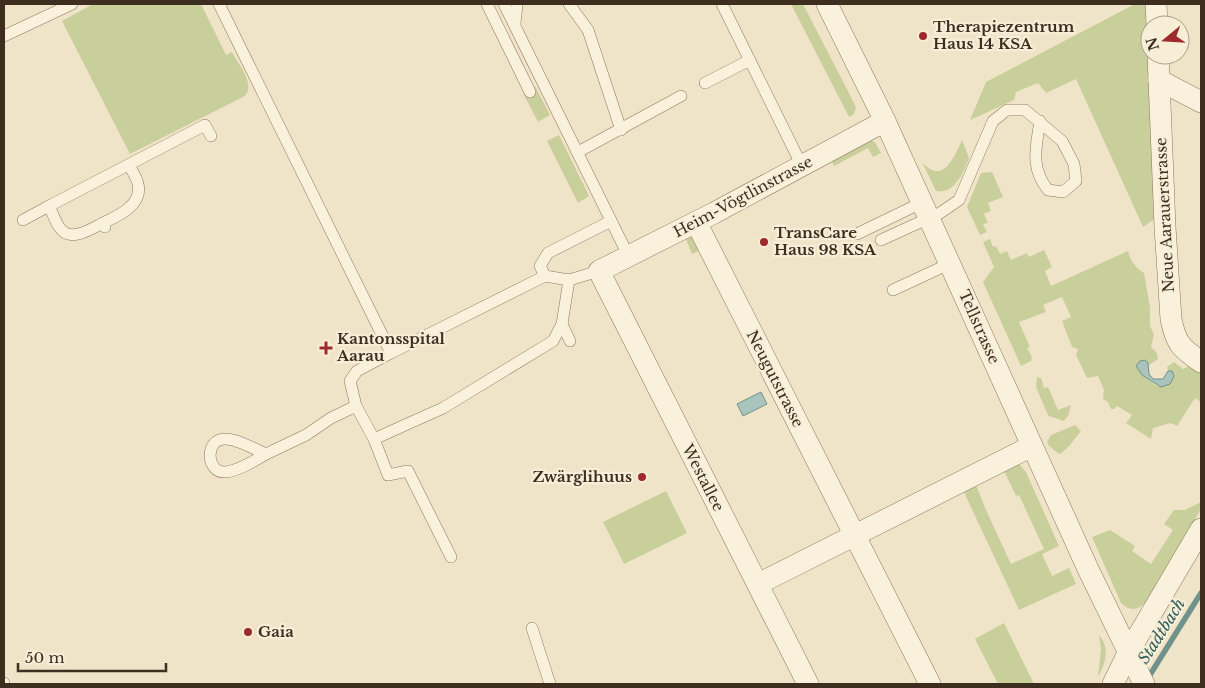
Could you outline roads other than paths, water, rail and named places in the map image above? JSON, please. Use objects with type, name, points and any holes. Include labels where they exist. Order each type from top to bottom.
[{"type":"street","name":"Tellstrasse","points":[[827,4],[885,121],[1032,446],[1136,669]]},
{"type":"street","name":"Neue Aarauerstrasse","points":[[1158,65],[1169,234],[1171,319],[1174,334],[1182,348],[1201,362]]},
{"type":"street","points":[[1159,80],[1201,102]]},
{"type":"street","name":"Heim-Vögtlinstrasse","points":[[599,270],[696,222],[885,121]]},
{"type":"street","name":"Neugutstrasse","points":[[696,222],[930,684]]},
{"type":"street","name":"Westallee","points":[[599,270],[808,684]]},
{"type":"street","points":[[758,584],[1032,446]]},
{"type":"street","points":[[1113,684],[1136,669],[1201,529]]},
{"type":"lane","points":[[4,36],[72,4]]},
{"type":"lane","points":[[219,4],[391,353]]},
{"type":"lane","points":[[487,4],[530,92]]},
{"type":"lane","points":[[504,4],[628,255]]},
{"type":"lane","points":[[515,24],[517,4]]},
{"type":"lane","points":[[569,4],[588,30],[621,130]]},
{"type":"lane","points":[[722,4],[802,166]]},
{"type":"lane","points":[[705,82],[750,60]]},
{"type":"lane","points":[[578,152],[681,96]]},
{"type":"lane","points":[[858,234],[926,210],[940,213],[959,200],[993,121],[1007,110],[1025,110],[1040,121],[1062,141],[1074,164],[1076,181],[1063,192],[1048,190],[1040,180],[1035,158],[1040,121]]},
{"type":"lane","points":[[23,220],[205,125],[211,136]]},
{"type":"lane","points":[[49,206],[60,228],[65,233],[75,235],[104,225],[129,208],[135,200],[139,190],[138,182],[129,165]]},
{"type":"lane","points":[[882,240],[926,210]]},
{"type":"lane","points":[[545,276],[540,266],[548,253],[611,221]]},
{"type":"lane","points":[[893,290],[951,264]]},
{"type":"lane","points":[[451,556],[408,471],[388,474],[374,439],[356,406],[350,381],[356,371],[545,276],[569,280],[599,270]]},
{"type":"lane","points":[[374,439],[443,408],[553,341],[562,324],[569,280]]},
{"type":"lane","points":[[562,324],[570,341]]},
{"type":"lane","points":[[266,454],[356,406]]},
{"type":"lane","points":[[532,628],[550,684]]},
{"type":"water","points":[[1145,360],[1148,363],[1149,374],[1153,379],[1163,379],[1168,371],[1172,371],[1174,376],[1170,384],[1161,387],[1142,375],[1136,366],[1140,361]]},
{"type":"water","points":[[761,392],[767,404],[743,416],[737,404]]},
{"type":"waterway","name":"Stadtbach","points":[[1148,678],[1201,593]]},
{"type":"place","name":"Therapiezentrum Haus 14 KSA","points":[[923,36]]},
{"type":"place","name":"TransCare Haus 98 KSA","points":[[764,242]]},
{"type":"place","name":"Kantonsspital Aarau","points":[[326,348]]},
{"type":"place","name":"Zwärglihuus","points":[[642,477]]},
{"type":"place","name":"Gaia","points":[[248,632]]}]
